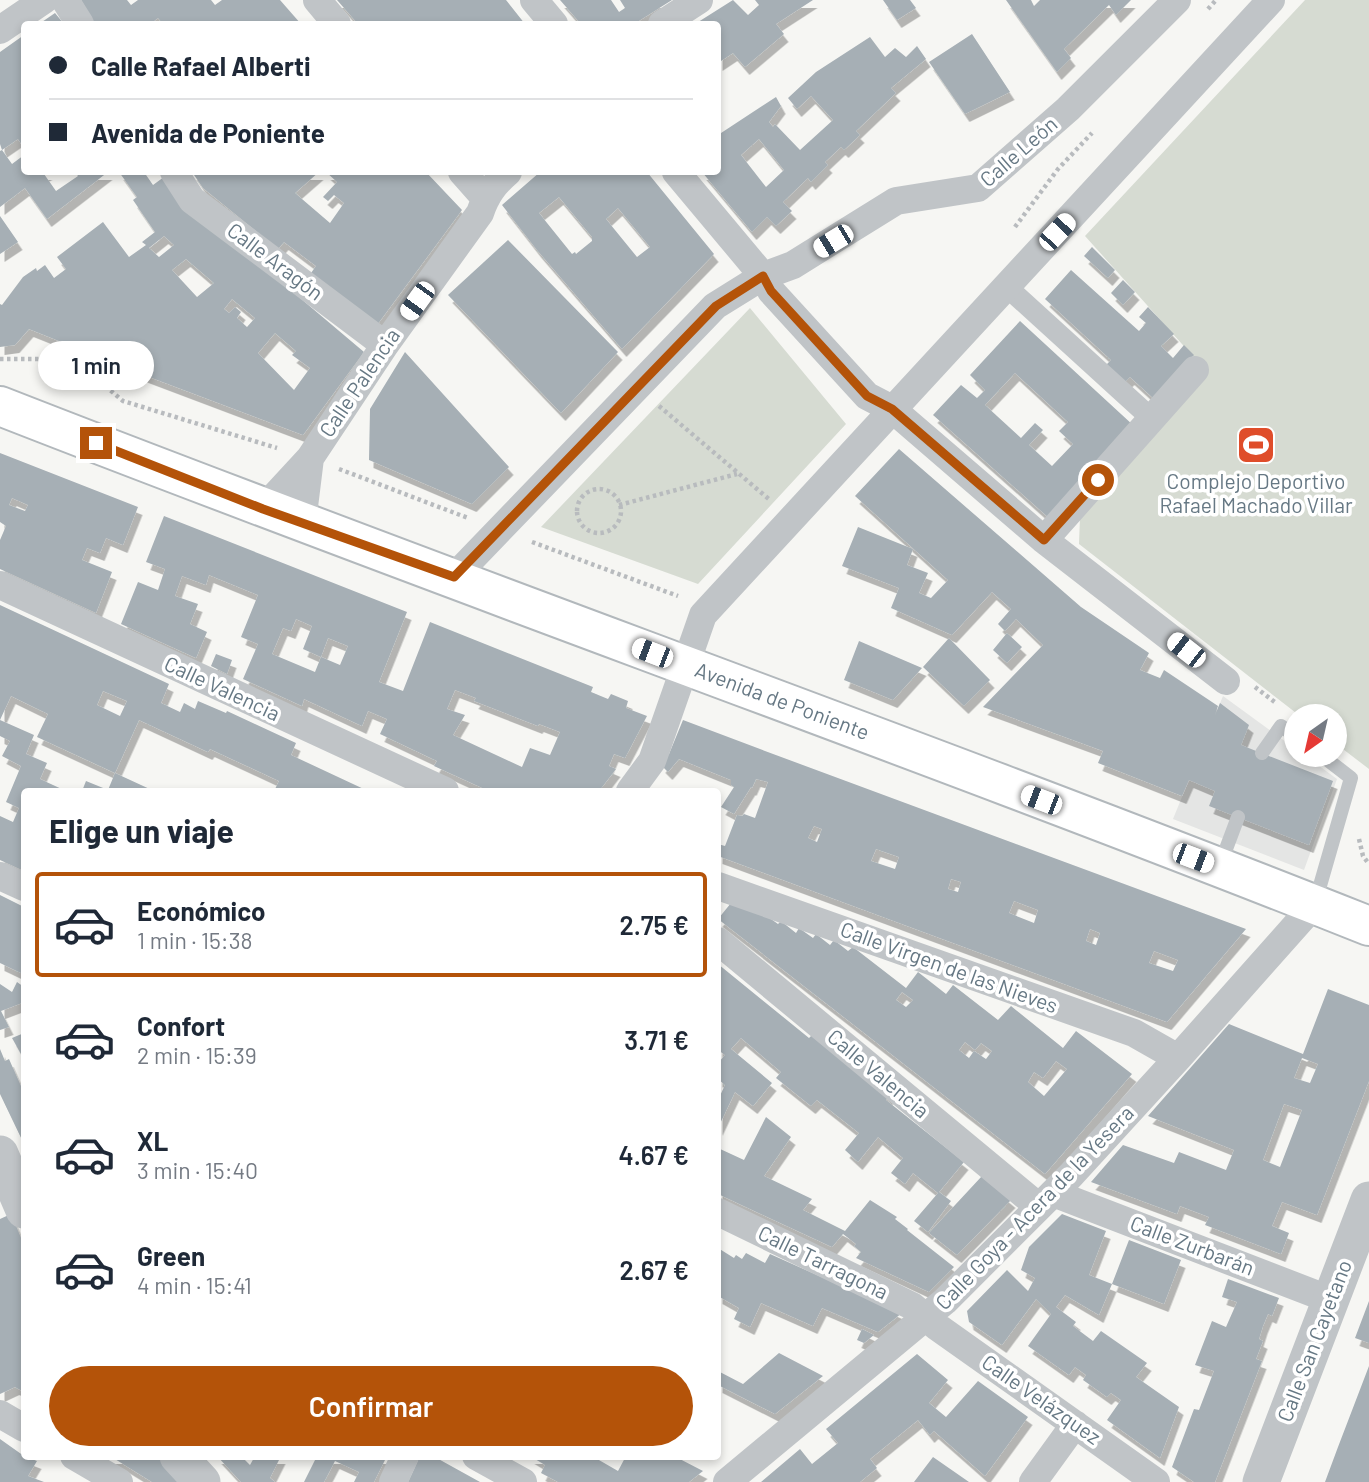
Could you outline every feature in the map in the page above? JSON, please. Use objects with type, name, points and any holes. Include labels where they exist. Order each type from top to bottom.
[{"type":"main road","name":"Avenida de Poniente","points":[[0,406],[263,509],[454,577],[1369,926]]},
{"type":"street","points":[[0,30],[44,0]]},
{"type":"street","points":[[65,0],[78,21]]},
{"type":"street","points":[[317,0],[334,21]]},
{"type":"street","points":[[534,0],[552,21]]},
{"type":"street","points":[[667,21],[699,0]]},
{"type":"street","name":"Calle León","points":[[454,577],[716,306],[763,276],[793,265],[896,201],[978,188],[1068,109],[1177,0]]},
{"type":"street","points":[[632,788],[652,761],[703,615],[1270,0]]},
{"type":"street","name":"Calle Aragón","points":[[176,175],[192,200],[385,345]]},
{"type":"street","points":[[465,175],[485,198]]},
{"type":"street","name":"Calle Palencia","points":[[263,509],[310,458],[385,345],[480,213],[494,184],[504,175]]},
{"type":"street","points":[[679,175],[763,276],[771,291],[867,396],[892,409],[1044,540],[1226,681]]},
{"type":"street","points":[[1006,286],[1152,419]]},
{"type":"street","points":[[1044,540],[1195,370]]},
{"type":"street","name":"Calle Palencia","points":[[302,523],[310,458]]},
{"type":"street","name":"Calle Valencia","points":[[0,585],[439,788]]},
{"type":"street","points":[[0,876],[21,886]]},
{"type":"street","name":"Calle Virgen de las Nieves","points":[[721,887],[1134,1033],[1178,1058]]},
{"type":"street","name":"Calle Goya - Acera de la Yesera","points":[[727,1482],[927,1319],[1046,1200],[1178,1058],[1314,905]]},
{"type":"street","name":"Calle Valencia","points":[[721,943],[1046,1200]]},
{"type":"street","points":[[0,1154],[21,1203]]},
{"type":"street","name":"Calle Zurbarán","points":[[1046,1200],[1331,1300]]},
{"type":"street","name":"Calle San Cayetano","points":[[1261,1482],[1331,1300],[1358,1262],[1369,1200]]},
{"type":"street","name":"Calle Tarragona","points":[[721,1213],[912,1307],[927,1319]]},
{"type":"street","name":"Calle Velázquez","points":[[927,1319],[1075,1424],[1122,1472],[1156,1482]]},
{"type":"street","points":[[0,1414],[21,1426]]},
{"type":"street","points":[[1034,1482],[1075,1424]]},
{"type":"street","points":[[81,1460],[119,1482]]},
{"type":"street","points":[[182,1460],[202,1482]]},
{"type":"street","points":[[393,1482],[403,1460]]},
{"type":"street","points":[[483,1460],[523,1482]]},
{"type":"lane","points":[[1262,753],[1281,726],[1284,728]]},
{"type":"lane","points":[[1314,905],[1351,778],[1337,767]]},
{"type":"lane","points":[[1219,868],[1238,817]]},
{"type":"path","points":[[1207,10],[1216,0]]},
{"type":"path","points":[[1009,236],[1058,169],[1095,130]]},
{"type":"path","points":[[0,359],[46,359],[92,375],[122,401],[310,458],[710,608]]},
{"type":"path","points":[[638,387],[792,519]]},
{"type":"path","points":[[620,505],[738,473]]},
{"type":"path","points":[[592,491],[611,493],[620,505],[620,519],[615,527],[606,532],[587,530],[577,514],[578,504],[592,491]]},
{"type":"path","points":[[1254,686],[1284,709]]},
{"type":"shaded area","name":"Complejo Deportivo Rafael Machado Villar","points":[[1305,0],[1369,0],[1369,769],[1348,753],[1348,704],[1285,704],[1079,544],[1080,517],[1208,373],[1085,236]]},
{"type":"shaded area","points":[[750,308],[846,424],[698,584],[541,527]]},
{"type":"shaded area","points":[[1223,696],[1284,741],[1284,767],[1321,767],[1337,779],[1304,870],[1173,819]]},
{"type":"building","points":[[81,0],[127,0],[131,5],[138,0],[211,0],[215,5],[222,0],[280,0],[298,21],[160,21],[158,18],[154,21],[93,21]]},
{"type":"building","points":[[337,0],[506,0],[523,21],[355,21]]},
{"type":"building","points":[[560,0],[611,0],[619,12],[625,8],[620,0],[672,0],[639,21],[578,21]]},
{"type":"building","points":[[733,0],[748,15],[759,5],[755,0],[813,0],[776,24],[784,34],[745,67],[733,53],[721,61],[721,21],[700,21]]},
{"type":"building","points":[[883,0],[910,0],[916,8],[897,20]]},
{"type":"building","points":[[1006,0],[1031,0],[1034,6],[1040,0],[1131,0],[1116,15],[1109,5],[1064,49],[1071,58],[1057,72]]},
{"type":"building","points":[[55,13],[62,21],[43,21]]},
{"type":"building","points":[[972,34],[1010,92],[965,114],[929,62]]},
{"type":"building","points":[[21,37],[21,144],[18,139],[2,150],[0,52]]},
{"type":"building","points":[[870,37],[885,57],[895,48],[906,57],[917,46],[926,59],[891,88],[896,93],[856,131],[860,135],[844,150],[841,147],[825,162],[828,165],[811,182],[808,178],[783,202],[792,211],[776,226],[767,217],[752,232],[704,175],[721,175],[721,133],[776,97],[781,106],[769,122],[773,127],[775,124],[800,150],[833,120],[811,96],[797,109],[788,98],[816,72]],"holes":[[[759,139],[784,170],[766,187],[741,155]]]},
{"type":"building","points":[[2,150],[12,164],[21,157],[21,175],[45,175],[56,191],[77,175],[104,175],[47,219],[25,188],[0,207]]},
{"type":"building","points":[[121,175],[146,175],[153,185],[169,175],[190,205],[364,352],[303,435],[29,329],[15,345],[0,347],[0,304],[2,305],[23,277],[45,265],[54,278],[66,269],[57,257],[103,222],[129,257],[146,245],[142,242],[155,232],[133,200],[137,197]],"holes":[[[164,236],[174,245],[159,257],[149,248]],[[186,259],[214,283],[197,297],[172,270]],[[232,299],[255,318],[247,327],[237,318],[241,312],[235,307],[229,313],[224,309]],[[275,333],[296,351],[292,355],[310,368],[294,390],[258,353]]]},
{"type":"building","points":[[194,175],[316,175],[295,193],[330,223],[344,203],[334,195],[328,201],[323,197],[337,182],[329,175],[429,175],[462,210],[377,325],[311,273],[316,266],[284,242],[278,249],[203,188]]},
{"type":"building","points":[[537,175],[649,175],[714,254],[622,349],[502,205]],"holes":[[[559,197],[592,237],[592,241],[576,254],[572,254],[539,213]],[[618,208],[650,247],[637,257],[606,219]]]},
{"type":"building","points":[[0,216],[18,242],[0,254]]},
{"type":"building","points":[[508,240],[618,352],[561,413],[448,295]]},
{"type":"building","points":[[1092,247],[1115,270],[1108,278],[1084,256]]},
{"type":"building","points":[[1071,270],[1139,331],[1146,323],[1139,317],[1148,307],[1174,334],[1161,346],[1173,358],[1184,345],[1194,355],[1153,398],[1130,377],[1123,384],[1104,367],[1111,360],[1045,299]]},
{"type":"building","points":[[1123,280],[1135,292],[1123,305],[1111,293]]},
{"type":"building","points":[[1020,321],[1134,426],[1049,518],[933,415],[961,385],[977,398],[985,390],[970,375]],"holes":[[[1015,373],[1068,422],[1059,431],[1073,444],[1052,466],[1029,445],[1043,430],[1035,423],[1021,438],[985,405]]]},
{"type":"building","points":[[405,352],[509,467],[472,504],[369,460],[370,409]]},
{"type":"building","points":[[899,449],[1081,607],[1149,653],[1140,670],[1160,678],[1164,670],[1218,706],[1215,715],[1220,703],[1249,725],[1241,745],[1284,762],[1284,767],[1297,767],[1333,781],[1309,845],[1209,806],[1215,791],[1189,780],[1182,796],[1098,763],[1103,751],[983,707],[1043,645],[1016,619],[1005,631],[998,624],[1011,609],[992,592],[952,635],[891,608],[899,588],[842,566],[858,527],[913,549],[907,565],[928,573],[919,593],[931,598],[948,580],[855,496]]},
{"type":"building","points":[[0,453],[138,507],[123,545],[106,538],[100,553],[87,548],[82,560],[112,572],[96,613],[0,569],[0,540],[6,526],[0,522]],"holes":[[[12,498],[28,505],[25,511],[9,505]]]},
{"type":"building","points":[[164,516],[407,612],[379,682],[403,691],[430,622],[593,687],[591,692],[608,699],[611,694],[628,701],[626,708],[647,716],[625,758],[614,754],[609,766],[616,769],[601,788],[482,788],[434,766],[437,761],[380,734],[387,719],[368,711],[362,726],[304,699],[302,706],[243,679],[258,644],[241,637],[258,595],[209,575],[206,585],[182,576],[175,596],[198,604],[190,624],[207,632],[196,658],[121,624],[138,582],[158,590],[165,569],[146,562]],"holes":[[[296,619],[312,626],[303,649],[321,657],[315,672],[272,654],[283,628],[291,631]],[[328,638],[348,646],[340,665],[321,657]],[[455,690],[476,698],[474,701],[560,732],[550,755],[530,748],[522,767],[453,735],[465,715],[447,709]]]},
{"type":"building","points":[[0,605],[169,684],[161,703],[180,712],[184,703],[195,709],[198,701],[226,713],[227,711],[296,743],[291,755],[362,788],[276,788],[279,781],[139,720],[115,773],[37,737],[48,714],[11,696],[0,720]],"holes":[[[103,691],[127,701],[120,716],[97,705]]]},
{"type":"building","points":[[1007,633],[1022,647],[1007,663],[993,650]]},
{"type":"building","points":[[949,638],[990,680],[964,706],[923,667]]},
{"type":"building","points":[[859,641],[922,668],[893,700],[844,680]]},
{"type":"building","points":[[216,654],[232,660],[227,674],[211,666]]},
{"type":"building","points":[[0,720],[34,735],[26,754],[47,763],[40,779],[60,788],[21,788],[21,870],[0,860],[0,816],[13,822],[19,808],[6,802],[21,766],[2,756],[10,741],[0,736]]},
{"type":"building","points":[[683,720],[1246,929],[1167,1022],[721,857],[721,845],[725,846],[737,815],[744,814],[755,818],[768,782],[756,779],[734,814],[721,807],[734,787],[731,780],[679,759],[668,772],[661,765],[669,754]],"holes":[[[814,826],[822,829],[817,842],[808,838]],[[876,849],[899,857],[895,869],[871,861]],[[951,879],[961,882],[958,892],[948,889]],[[1014,901],[1038,910],[1034,923],[1009,913]],[[1090,929],[1100,933],[1096,945],[1086,941]],[[1154,951],[1178,960],[1173,971],[1149,963]]]},
{"type":"building","points":[[115,773],[148,788],[109,788]]},
{"type":"building","points":[[86,781],[103,788],[83,788]]},
{"type":"building","points":[[0,895],[21,906],[21,973],[0,963]]},
{"type":"building","points":[[731,903],[764,914],[778,924],[781,921],[796,933],[799,928],[813,938],[816,934],[830,945],[834,940],[848,951],[853,947],[906,988],[918,972],[946,994],[953,985],[998,1020],[1011,1006],[1063,1048],[1076,1031],[1132,1074],[1045,1174],[721,921],[721,915]],"holes":[[[902,992],[913,1000],[906,1007],[896,1000]],[[965,1042],[975,1050],[981,1043],[992,1051],[986,1059],[974,1051],[969,1058],[959,1050]],[[1056,1061],[1067,1069],[1044,1096],[1028,1082],[1034,1072],[1043,1078]]]},
{"type":"building","points":[[721,966],[809,1038],[812,1035],[889,1096],[886,1100],[964,1162],[939,1192],[951,1201],[928,1232],[914,1221],[938,1193],[913,1173],[905,1184],[891,1173],[903,1158],[878,1137],[858,1162],[845,1150],[859,1133],[817,1100],[811,1106],[776,1078],[781,1072],[741,1038],[731,1049],[772,1083],[753,1106],[735,1092],[721,1122],[721,1094],[725,1085],[721,1082],[721,1060],[725,1055],[721,1052]]},
{"type":"building","points":[[17,982],[21,985],[21,1003],[1,1011],[9,1027],[0,1030],[0,984],[12,992]]},
{"type":"building","points":[[1328,989],[1369,1005],[1369,1081],[1317,1215],[1282,1202],[1272,1226],[1289,1233],[1281,1254],[1205,1225],[1209,1217],[1180,1206],[1177,1214],[1091,1182],[1123,1145],[1174,1163],[1179,1152],[1226,1170],[1234,1150],[1148,1116],[1229,1024],[1303,1054]],"holes":[[[1302,1058],[1318,1064],[1310,1083],[1294,1078]],[[1284,1104],[1302,1110],[1280,1167],[1263,1160]]]},
{"type":"building","points":[[21,1034],[21,1054],[12,1038]]},
{"type":"building","points":[[0,1049],[5,1061],[9,1059],[21,1086],[21,1138],[0,1094]]},
{"type":"building","points":[[766,1117],[791,1137],[764,1176],[812,1199],[803,1210],[845,1231],[870,1200],[897,1217],[895,1219],[907,1230],[954,1267],[929,1292],[856,1258],[861,1252],[854,1246],[856,1244],[843,1234],[832,1247],[721,1195],[721,1149],[744,1160]]},
{"type":"building","points":[[982,1176],[1011,1200],[957,1255],[929,1233]]},
{"type":"building","points":[[11,1214],[21,1238],[21,1390],[15,1387],[0,1394],[0,1219]]},
{"type":"building","points":[[1062,1214],[1106,1231],[1089,1275],[1112,1284],[1099,1315],[1065,1295],[1056,1307],[1076,1322],[1073,1326],[1093,1341],[1101,1331],[1147,1363],[1136,1377],[1179,1407],[1160,1458],[1107,1420],[1121,1400],[1111,1393],[1107,1397],[1083,1380],[1086,1375],[1075,1367],[1069,1375],[1028,1346],[1051,1314],[1036,1299],[1002,1345],[969,1322],[967,1311],[1007,1270],[1028,1291],[1035,1278],[1021,1270],[1029,1247]]},
{"type":"building","points":[[1129,1240],[1181,1260],[1164,1304],[1112,1284]]},
{"type":"building","points":[[721,1250],[734,1258],[736,1255],[742,1259],[746,1253],[765,1263],[770,1254],[902,1313],[878,1332],[822,1308],[813,1326],[761,1303],[750,1327],[734,1319],[739,1308],[721,1298]]},
{"type":"building","points":[[1228,1279],[1279,1298],[1272,1316],[1268,1314],[1263,1326],[1259,1339],[1263,1341],[1256,1359],[1262,1361],[1215,1482],[1194,1482],[1172,1467],[1194,1409],[1199,1410],[1214,1371],[1195,1365],[1212,1321],[1226,1327],[1237,1302],[1222,1297]]},
{"type":"building","points":[[1369,1301],[1369,1343],[1355,1338]]},
{"type":"building","points":[[862,1329],[874,1335],[864,1343],[857,1340]]},
{"type":"building","points":[[779,1353],[823,1376],[775,1414],[721,1387],[721,1373],[743,1384]]},
{"type":"building","points":[[917,1354],[948,1380],[929,1403],[946,1417],[978,1381],[1028,1417],[985,1476],[934,1431],[930,1435],[918,1420],[870,1459],[877,1468],[860,1482],[761,1482],[800,1449],[812,1464],[838,1443],[826,1429]]},
{"type":"building","points":[[1369,1366],[1369,1482],[1325,1482],[1338,1447]]},
{"type":"building","points":[[0,1439],[21,1454],[21,1460],[37,1461],[28,1476],[44,1482],[0,1482]]},
{"type":"building","points":[[933,1457],[969,1482],[914,1482]]},
{"type":"building","points":[[116,1460],[167,1460],[189,1482],[152,1482]]},
{"type":"building","points":[[221,1460],[245,1460],[250,1465],[253,1460],[279,1460],[270,1478],[275,1482],[241,1482]]},
{"type":"building","points":[[315,1460],[385,1460],[374,1482],[354,1482],[359,1472],[335,1461],[324,1482],[304,1482]]},
{"type":"building","points":[[418,1460],[440,1460],[480,1482],[408,1482]]},
{"type":"building","points":[[537,1460],[599,1460],[618,1471],[624,1460],[682,1460],[703,1471],[689,1482],[558,1482],[541,1473],[545,1465]]},
{"type":"place","name":"Complejo Deportivo Rafael Machado Villar","points":[[1256,445]]},
{"type":"route","points":[[96,443],[263,509],[454,577],[716,306],[763,276],[771,291],[867,396],[892,409],[1044,540],[1098,480]]}]
